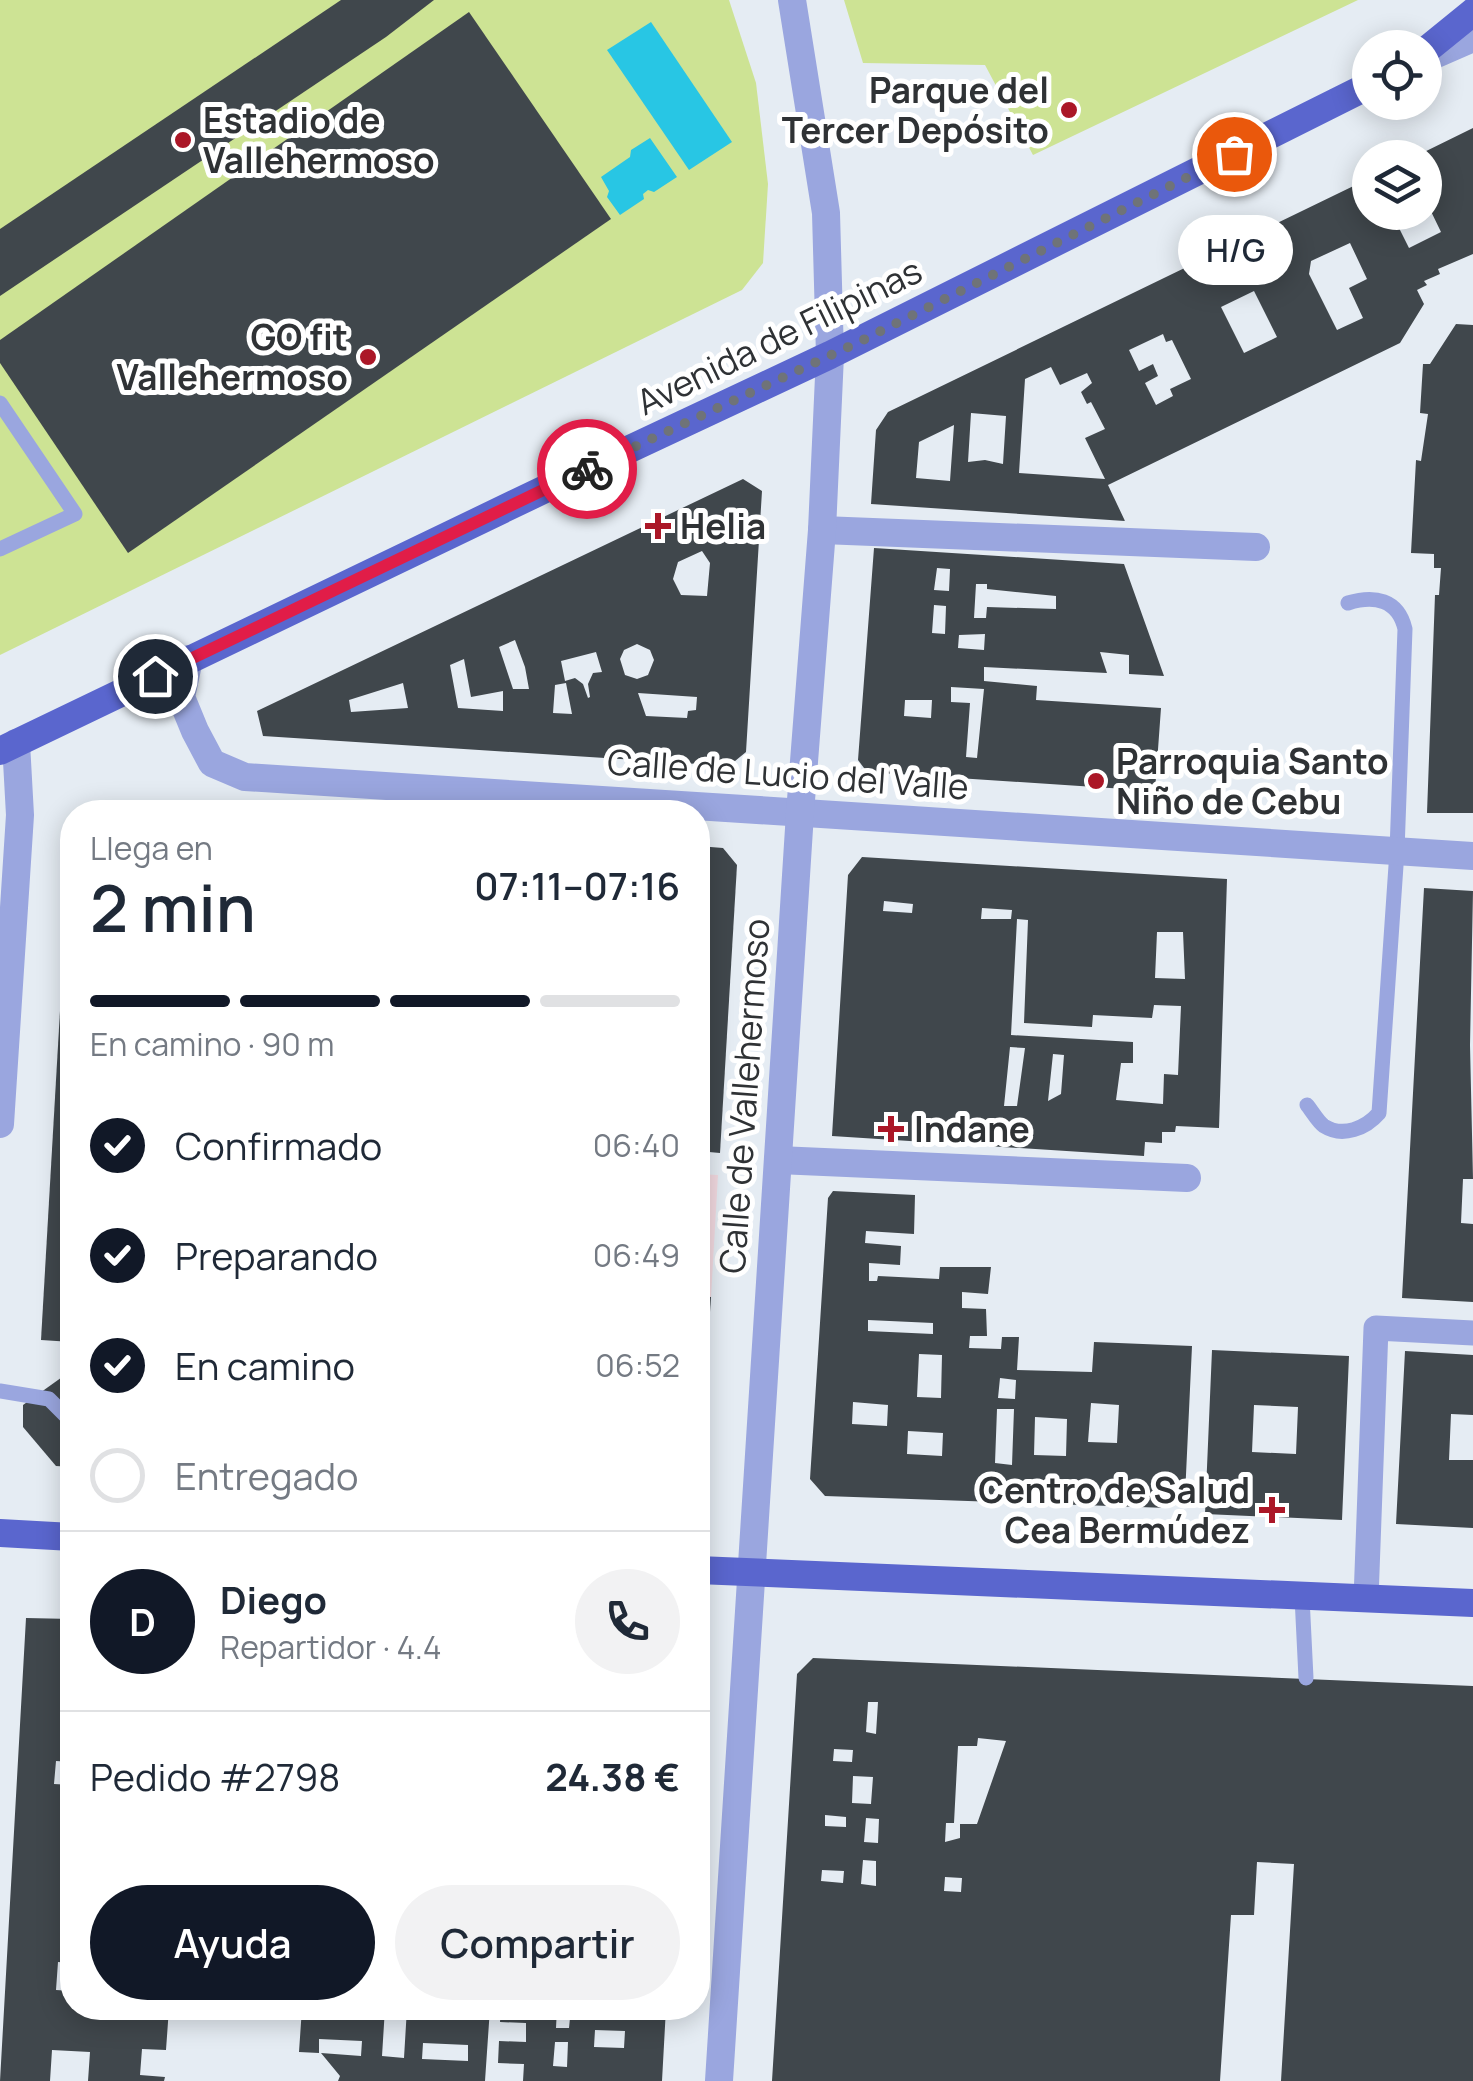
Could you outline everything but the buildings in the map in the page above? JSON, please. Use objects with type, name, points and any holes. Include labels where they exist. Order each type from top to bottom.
[{"type":"main road","points":[[1442,37],[1473,12]]},
{"type":"main road","name":"Avenida de Filipinas","points":[[8,747],[830,356],[1352,94]]},
{"type":"main road","points":[[0,1533],[60,1536]]},
{"type":"main road","points":[[710,1571],[1473,1604]]},
{"type":"street","name":"Calle de Vallehermoso","points":[[719,2081],[800,813],[822,530],[830,356],[826,213],[792,0]]},
{"type":"street","points":[[1442,51],[1473,38]]},
{"type":"street","points":[[822,530],[1256,547]]},
{"type":"street","name":"Calle de Lucio del Valle","points":[[190,660],[180,696],[195,732],[212,763],[245,776],[605,800]]},
{"type":"street","points":[[0,1124],[20,815],[8,747]]},
{"type":"street","name":"Calle de Lucio del Valle","points":[[710,807],[1473,856]]},
{"type":"street","points":[[778,1160],[1187,1178]]},
{"type":"street","points":[[1366,1599],[1376,1328],[1473,1333]]},
{"type":"lane","points":[[0,403],[75,514],[0,550]]},
{"type":"lane","points":[[1307,1105],[1323,1126],[1347,1132],[1369,1125],[1379,1114],[1397,851],[1404,629],[1402,617],[1382,600],[1364,598],[1348,603]]},
{"type":"lane","points":[[0,1391],[48,1399],[60,1410]]},
{"type":"lane","points":[[1302,1597],[1306,1678]]},
{"type":"shaded area","points":[[710,1175],[718,1175],[710,1297]]},
{"type":"green space","points":[[0,0],[729,0],[756,83],[768,184],[763,263],[742,290],[0,655]]},
{"type":"green space","name":"Parque del Tercer Depósito","points":[[844,0],[1358,0],[1033,155],[985,65],[863,63]]},
{"type":"water","points":[[651,22],[732,142],[689,170],[607,50]]},
{"type":"water","points":[[650,138],[677,177],[654,192],[648,190],[644,199],[620,215],[607,197],[609,191],[601,177]]},
{"type":"way so far","points":[[587,469],[859,342],[1234,154]]},
{"type":"place","name":"Parque del Tercer Depósito","points":[[1069,110]]},
{"type":"place","name":"Estadio de Vallehermoso","points":[[183,140]]},
{"type":"place","name":"H/G","points":[[1234,154]]},
{"type":"place","name":"GO fit Vallehermoso","points":[[368,357]]},
{"type":"place","name":"Helia","points":[[658,526]]},
{"type":"place","name":"Parroquia Santo Niño de Cebu","points":[[1096,781]]},
{"type":"place","name":"Indane","points":[[891,1129]]},
{"type":"place","name":"Centro de Salud Cea Bermúdez","points":[[1272,1510]]},
{"type":"route","points":[[155,676],[587,469]]}]
